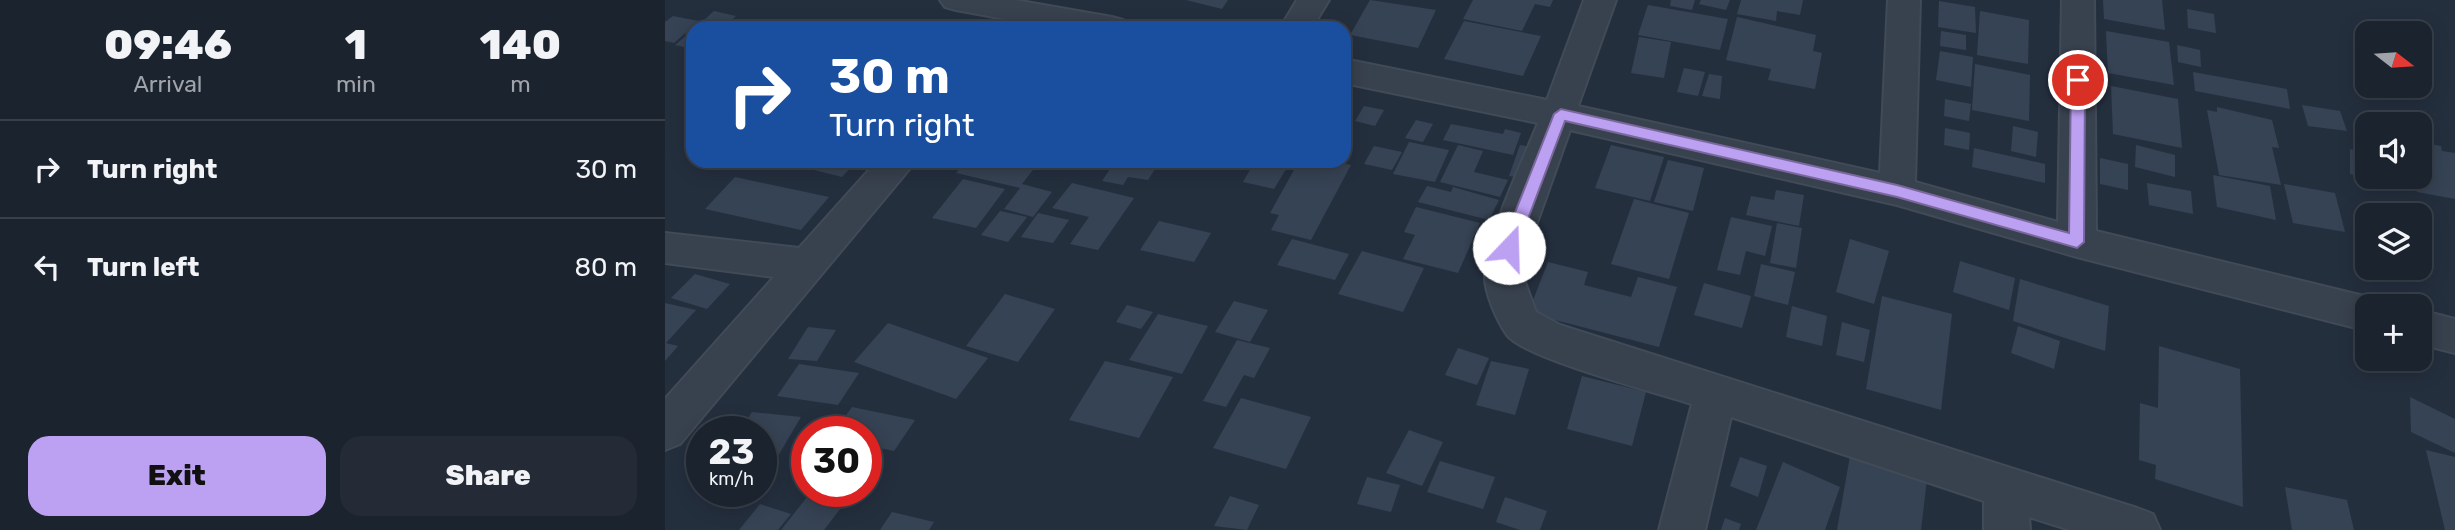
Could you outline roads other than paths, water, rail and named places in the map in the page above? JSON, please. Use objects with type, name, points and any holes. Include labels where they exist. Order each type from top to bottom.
[{"type":"street","points":[[956,0],[1070,21]]},
{"type":"street","points":[[1300,21],[1313,0]]},
{"type":"street","points":[[1600,0],[1561,114],[1509,248],[1504,277],[1522,324],[1548,339],[1716,393],[2006,509],[2137,530]]},
{"type":"street","points":[[1897,191],[1904,0]]},
{"type":"street","points":[[2077,242],[2078,0]]},
{"type":"street","points":[[1351,72],[1561,114],[1897,191],[2077,242],[2355,311]]},
{"type":"street","points":[[665,430],[892,168]]},
{"type":"street","points":[[665,248],[808,265]]},
{"type":"street","points":[[2432,330],[2455,336]]},
{"type":"street","points":[[1682,530],[1716,393]]}]
